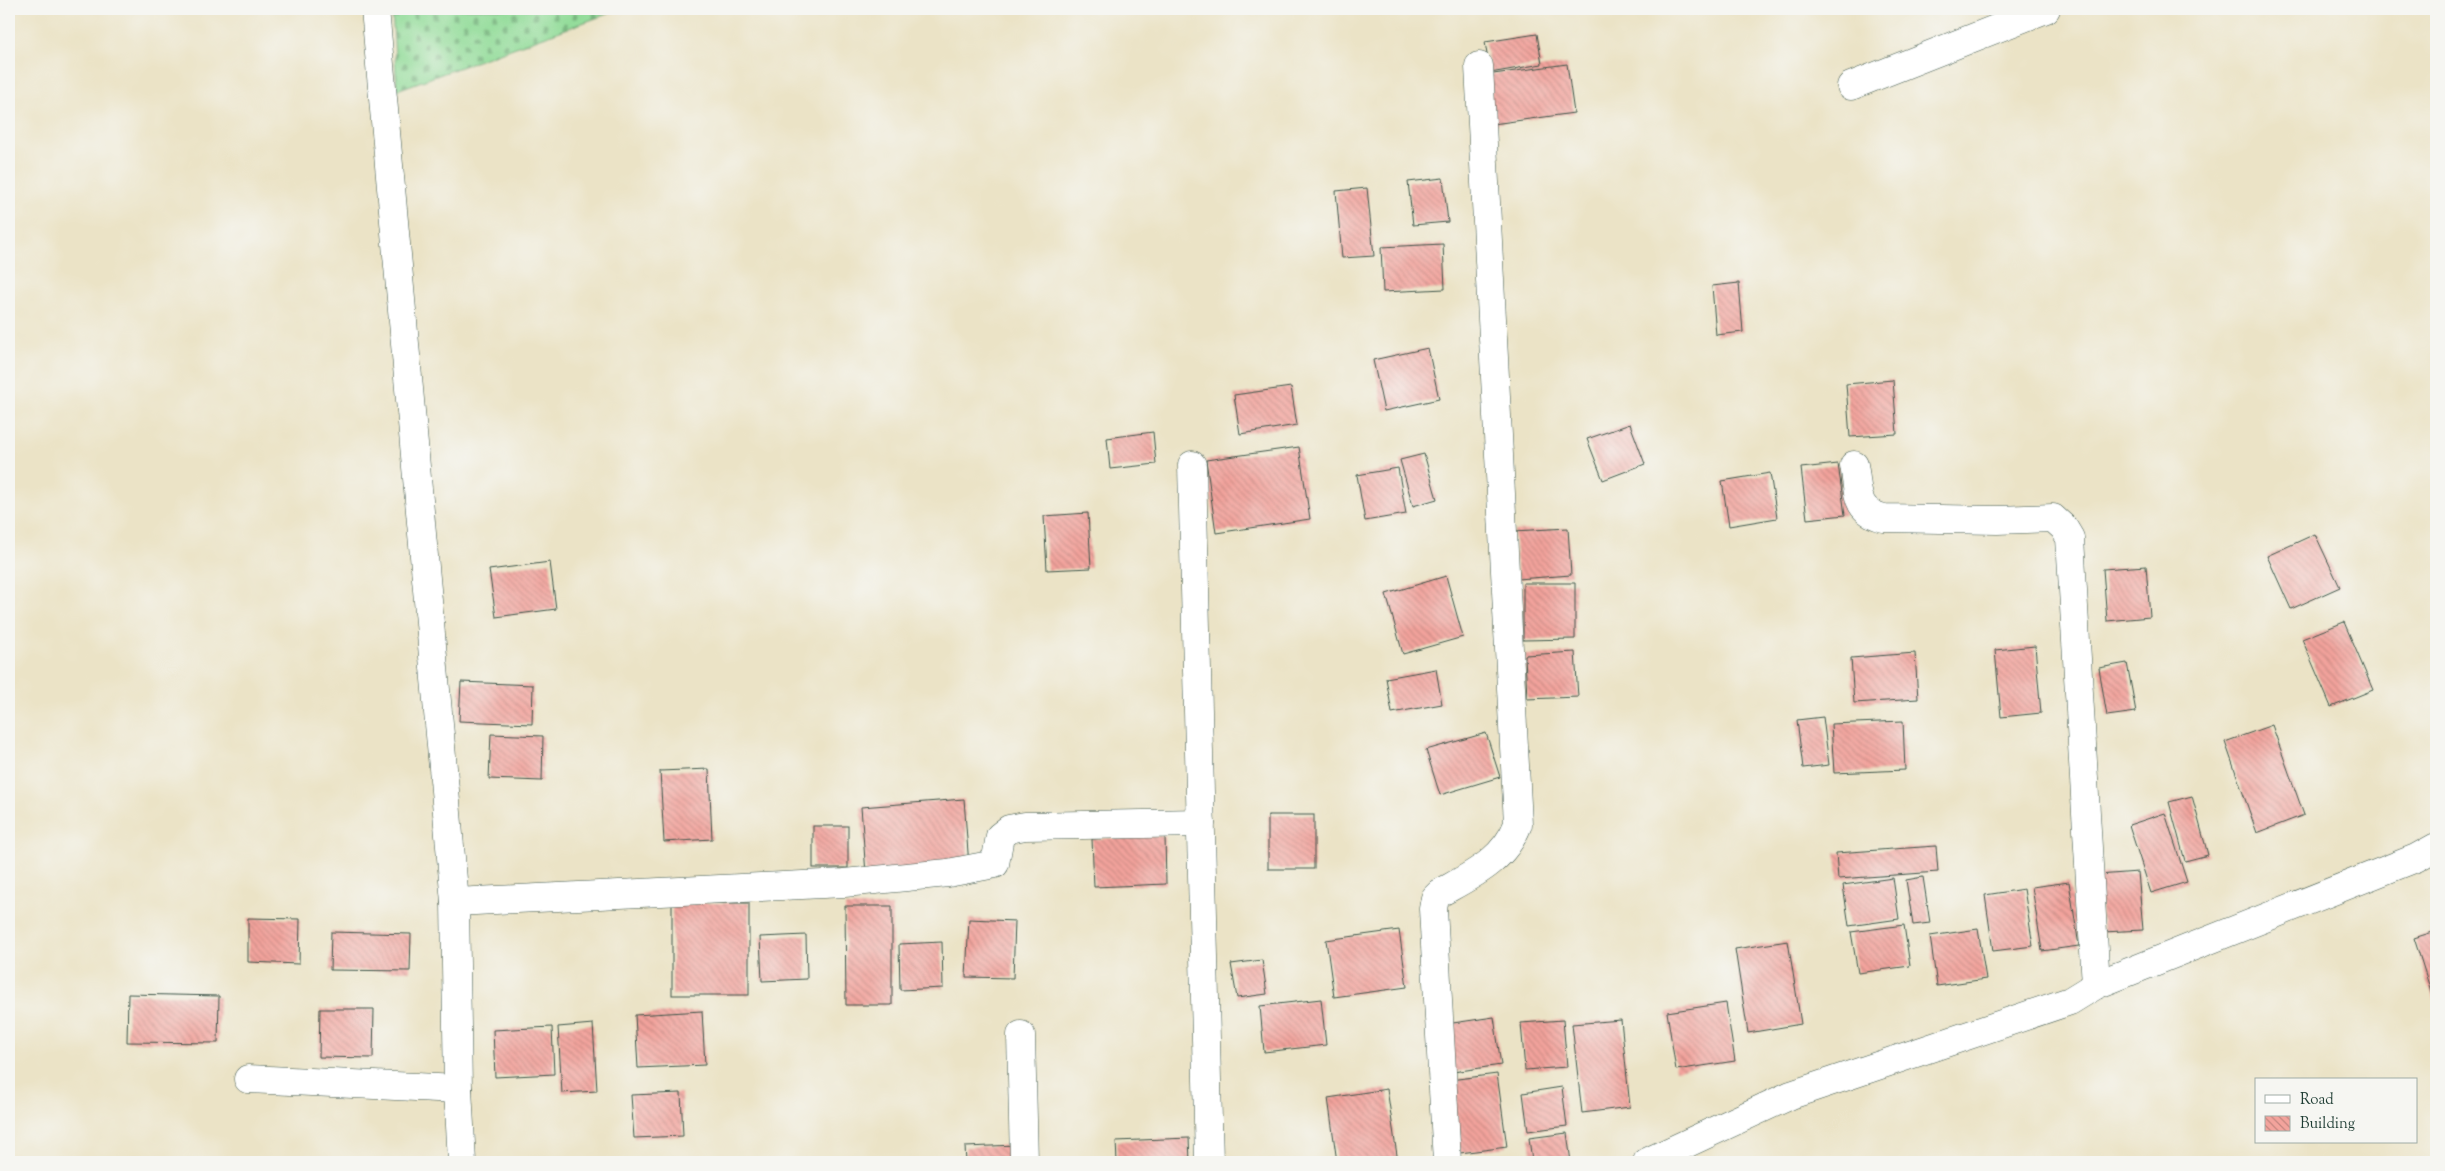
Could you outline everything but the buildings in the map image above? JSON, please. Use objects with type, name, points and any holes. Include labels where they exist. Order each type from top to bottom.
[{"type":"street","points":[[375,9],[455,902],[458,1089],[462,1162]]},
{"type":"street","points":[[1851,86],[2046,9]]},
{"type":"street","points":[[1447,1162],[1433,909],[1435,898],[1440,893],[1482,870],[1505,850],[1518,824],[1479,66]]},
{"type":"street","points":[[1192,465],[1209,1162]]},
{"type":"street","points":[[1854,465],[1861,504],[1870,514],[1884,518],[2052,518],[2064,528],[2070,538],[2096,985]]},
{"type":"street","points":[[455,902],[844,883],[948,873],[995,864],[1000,836],[1009,829],[1025,826],[1201,823]]},
{"type":"street","points":[[1647,1162],[1791,1096],[2070,1000],[2096,985],[2416,858],[2436,847]]},
{"type":"street","points":[[1021,1035],[1024,1162]]},
{"type":"street","points":[[248,1079],[458,1089]]},
{"type":"green space","points":[[392,9],[621,9],[397,90]]}]
